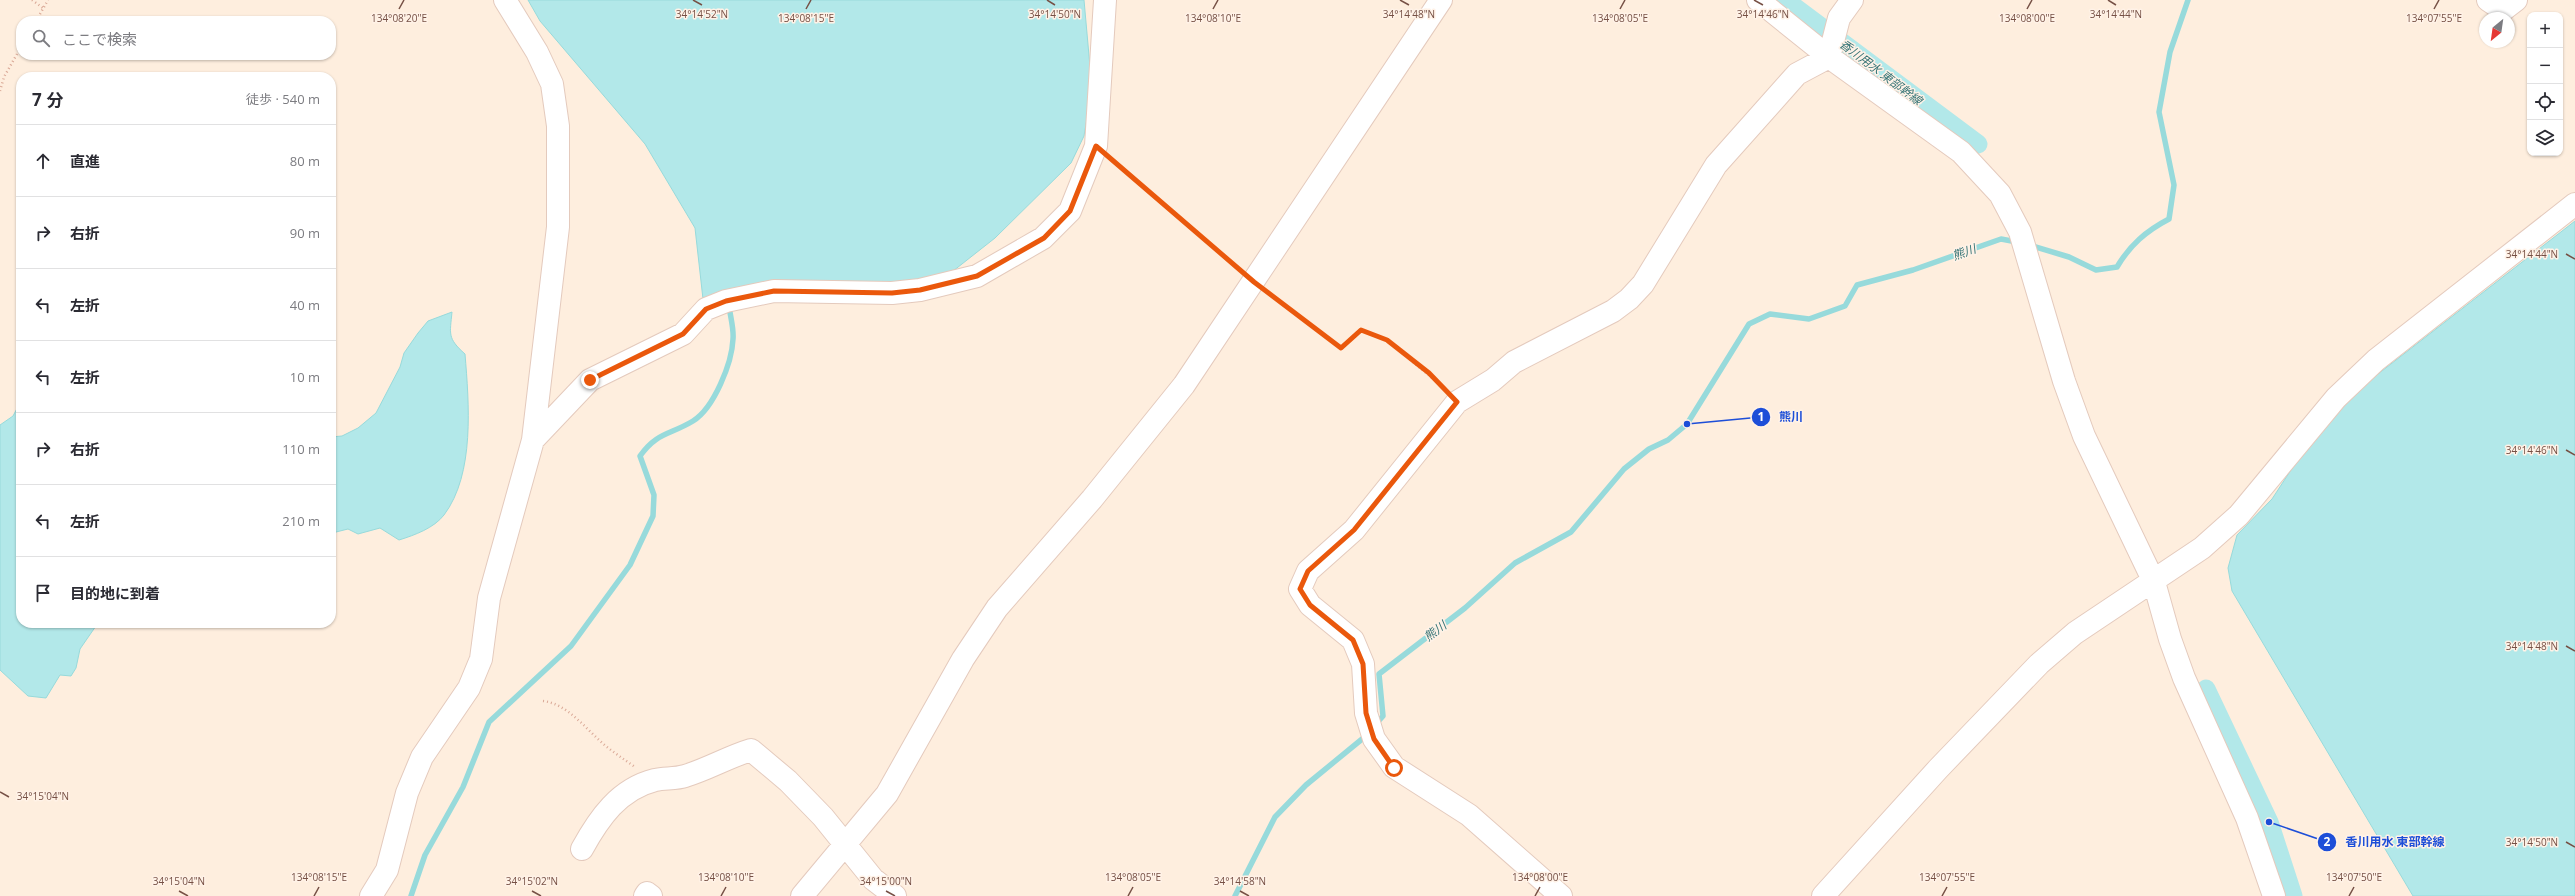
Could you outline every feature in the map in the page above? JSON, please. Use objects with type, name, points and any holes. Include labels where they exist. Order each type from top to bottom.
[{"type":"street","points":[[372,896],[387,870],[407,793],[422,758],[469,688],[481,659],[490,598],[533,440],[558,227],[558,126],[552,84],[537,52],[505,0]]},
{"type":"street","points":[[533,440],[590,380],[683,334],[706,309],[726,301],[774,291],[892,293],[920,290],[977,276],[1044,238],[1070,211],[1096,146],[1105,0]]},
{"type":"street","points":[[802,896],[887,794],[963,659],[997,608],[1092,499],[1184,385],[1441,0]]},
{"type":"street","points":[[1758,0],[1829,57],[1961,152],[2000,194],[2020,232],[2064,381],[2084,436],[2154,582],[2170,639],[2184,678],[2247,818],[2274,896]]},
{"type":"street","points":[[1561,896],[1469,815],[1394,768],[1372,730],[1366,713],[1363,664],[1353,640],[1310,605],[1300,589],[1308,571],[1354,530],[1457,402],[1493,380],[1514,362],[1613,311],[1629,299],[1643,284],[1716,165],[1728,149],[1797,74],[1829,57],[1839,18],[1852,0]]},
{"type":"street","points":[[2488,0],[2503,10],[2516,0]]},
{"type":"street","points":[[1823,896],[1938,769],[2039,664],[2075,633],[2154,582],[2202,548],[2239,515],[2336,398],[2376,360],[2575,204]]},
{"type":"street","points":[[582,849],[600,817],[629,791],[655,780],[685,777],[727,757],[751,750],[788,781],[846,844],[873,879],[895,896]]},
{"type":"street","points":[[645,896],[648,893],[651,896]]},
{"type":"path","points":[[32,0],[43,8]]},
{"type":"path","points":[[39,16],[48,0]]},
{"type":"path","points":[[0,91],[4,77],[16,56]]},
{"type":"path","points":[[1096,146],[1254,282],[1341,348],[1361,330],[1387,340],[1429,373],[1457,402]]},
{"type":"path","points":[[543,701],[551,702],[576,718],[606,746],[655,780]]},
{"type":"water","points":[[528,0],[1084,0],[1092,89],[1084,136],[1071,163],[995,238],[948,275],[904,287],[704,308],[695,228],[645,144],[540,21]]},
{"type":"water","points":[[2575,221],[2575,896],[2413,896],[2232,591],[2228,568],[2237,535],[2272,499],[2308,444],[2360,388]]},
{"type":"water","points":[[452,312],[450,331],[452,339],[459,349],[465,354],[468,394],[468,438],[461,479],[454,498],[444,515],[435,524],[418,533],[399,540],[380,528],[358,534],[348,529],[336,532],[336,437],[342,436],[358,428],[376,413],[400,367],[404,353],[428,321]]},
{"type":"water","points":[[16,410],[16,628],[95,628],[80,649],[76,668],[71,676],[60,675],[46,698],[28,696],[0,670],[0,425],[13,416]]},
{"type":"waterway","name":"香川用水 東部幹線","points":[[1785,0],[1978,144]]},
{"type":"waterway","name":"熊川","points":[[2029,245],[2069,257],[2096,270],[2117,267],[2127,252],[2139,239],[2153,228],[2169,219],[2174,185],[2159,112],[2170,52],[2188,0]]},
{"type":"waterway","name":"熊川","points":[[1375,725],[1383,716],[1379,674],[1465,608],[1515,563],[1571,532],[1624,469],[1649,449],[1668,440],[1687,424],[1749,324],[1770,314],[1809,319],[1845,306],[1857,285],[1913,270],[2001,239],[2017,242]]},
{"type":"waterway","points":[[411,896],[425,855],[463,787],[489,722],[571,646],[630,565],[653,516],[654,495],[640,456],[652,442],[685,426],[701,415],[715,396],[725,372],[732,349],[733,331],[729,305]]},
{"type":"waterway","name":"香川用水 東部幹線","points":[[2206,689],[2269,822],[2293,896]]},
{"type":"waterway","name":"熊川","points":[[1235,896],[1275,817],[1306,785],[1367,735]]},
{"type":"place","name":"熊川","points":[[1687,424]]},
{"type":"place","name":"香川用水 東部幹線","points":[[2269,822]]},
{"type":"route","points":[[590,380],[683,334],[706,309],[726,301],[774,291],[892,293],[920,290],[977,276],[1044,238],[1070,211],[1096,146],[1254,282],[1341,348],[1361,330],[1387,340],[1429,373],[1457,402],[1354,530],[1308,571],[1300,589],[1310,605],[1353,640],[1363,664],[1366,713],[1374,739],[1394,768]]}]
